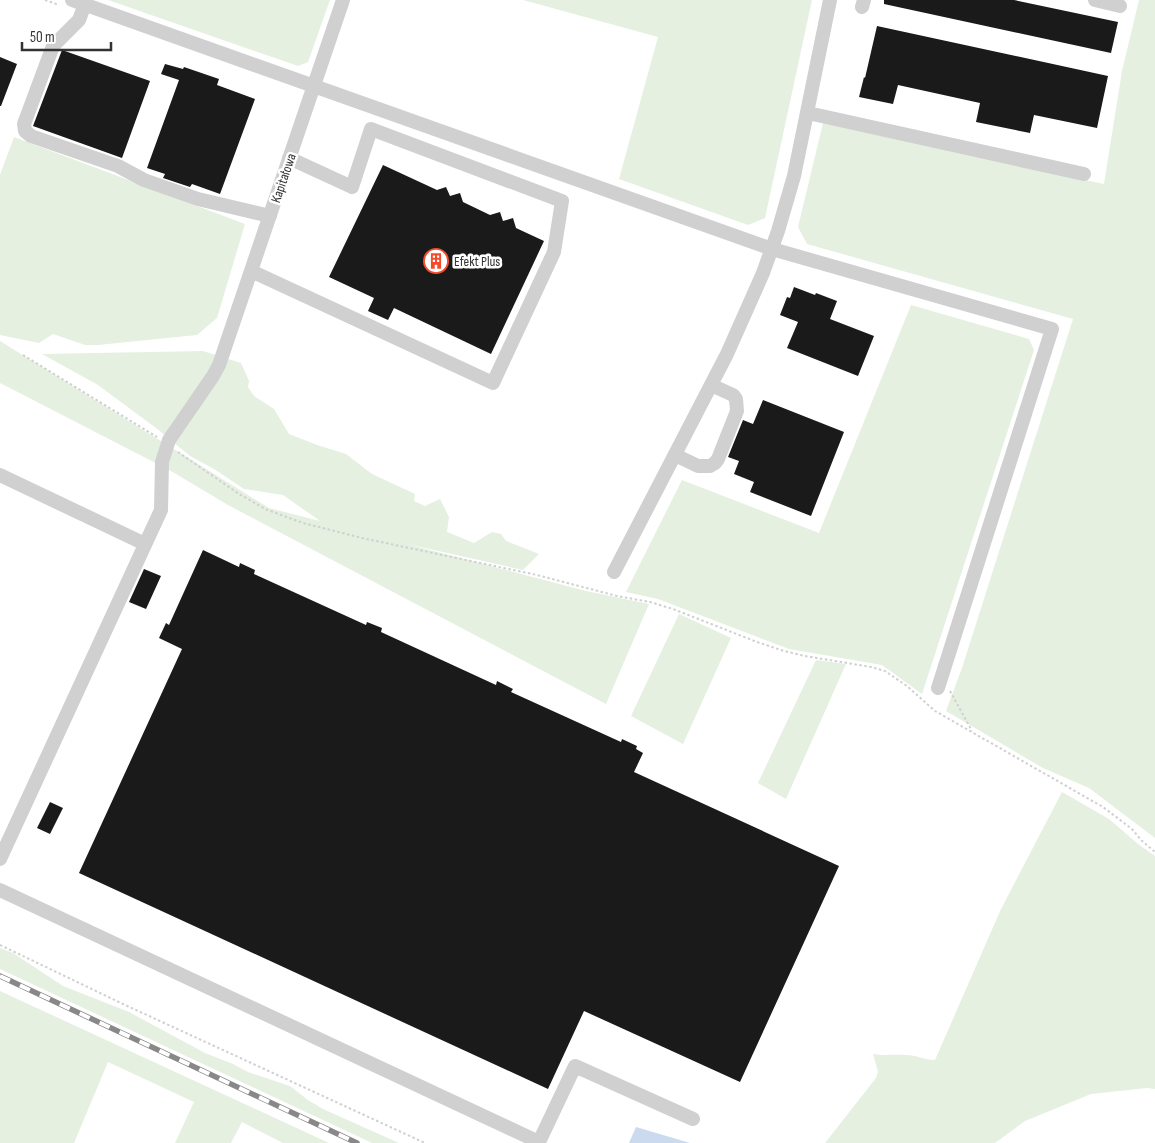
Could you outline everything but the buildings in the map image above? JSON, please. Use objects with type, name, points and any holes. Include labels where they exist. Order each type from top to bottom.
[{"type":"street","name":"Kapitałowa","points":[[168,442],[213,376],[222,356],[343,0]]},
{"type":"street","points":[[614,572],[711,385],[744,317],[772,249],[794,176],[830,0]]},
{"type":"street","points":[[1095,0],[1120,6]]},
{"type":"street","points":[[270,216],[198,199],[144,180],[118,166],[31,136],[25,131],[24,124],[52,46],[79,20],[78,2],[772,249],[1052,329],[939,684]]},
{"type":"street","points":[[808,113],[1084,174]]},
{"type":"street","points":[[251,272],[493,383],[554,252],[562,200],[371,129],[352,187],[290,158]]},
{"type":"street","points":[[675,455],[704,467],[710,466],[718,459],[738,405],[734,395],[711,385]]},
{"type":"street","points":[[0,859],[161,510],[162,462],[168,442]]},
{"type":"street","points":[[0,475],[145,544]]},
{"type":"street","points":[[0,890],[539,1142],[575,1066],[693,1119]]},
{"type":"path","points":[[23,355],[168,442],[239,494],[266,509],[303,523],[362,538],[537,575],[616,596],[650,602],[784,651],[870,666],[885,671],[897,678],[935,710],[1103,807],[1132,828],[1141,840],[1155,852]]},
{"type":"path","points":[[939,684],[946,683],[972,732]]},
{"type":"path","points":[[0,945],[123,1004],[425,1143]]},
{"type":"green space","points":[[108,0],[330,0],[308,62],[298,66]]},
{"type":"green space","points":[[523,0],[812,0],[765,218],[748,225],[619,179],[658,37]]},
{"type":"green space","points":[[1139,0],[1155,0],[1155,838],[1089,788],[1043,768],[946,711],[962,668],[1073,319],[807,244],[798,227],[823,123],[1104,184],[1122,71]]},
{"type":"green space","points":[[14,137],[245,224],[217,318],[197,335],[98,345],[85,345],[53,334],[39,343],[0,335],[0,175]]},
{"type":"green space","points":[[911,305],[1029,339],[1034,350],[922,694],[882,665],[789,649],[658,599],[626,592],[682,480],[819,533]]},
{"type":"green space","points":[[0,341],[269,508],[320,521],[283,495],[244,489],[190,456],[98,385],[42,354],[203,351],[241,363],[249,381],[248,387],[254,396],[274,409],[289,434],[346,454],[372,474],[415,494],[414,501],[425,506],[440,499],[449,517],[447,532],[474,543],[492,532],[501,534],[506,541],[539,554],[523,570],[407,544],[586,591],[649,604],[606,704],[228,505],[171,471],[0,383]]},
{"type":"green space","points":[[679,614],[731,638],[683,744],[631,716]]},
{"type":"green space","points":[[816,660],[846,664],[786,799],[758,783]]},
{"type":"green space","points":[[1062,792],[1109,819],[1155,856],[1155,1089],[1147,1088],[1091,1094],[1025,1121],[995,1143],[825,1143],[876,1078],[878,1072],[873,1054],[910,1055],[935,1060],[1001,909]]},
{"type":"green space","points":[[0,948],[13,953],[63,986],[129,1012],[205,1053],[248,1072],[290,1086],[323,1109],[399,1143],[372,1143],[0,969]]},
{"type":"green space","points":[[0,991],[329,1143],[283,1143],[242,1122],[231,1143],[175,1143],[194,1102],[108,1062],[74,1143],[0,1143]]},
{"type":"water","points":[[636,1127],[690,1143],[629,1143]]},
{"type":"railway","points":[[0,976],[357,1143]]},
{"type":"place","name":"Efekt Plus","points":[[436,261]]}]
